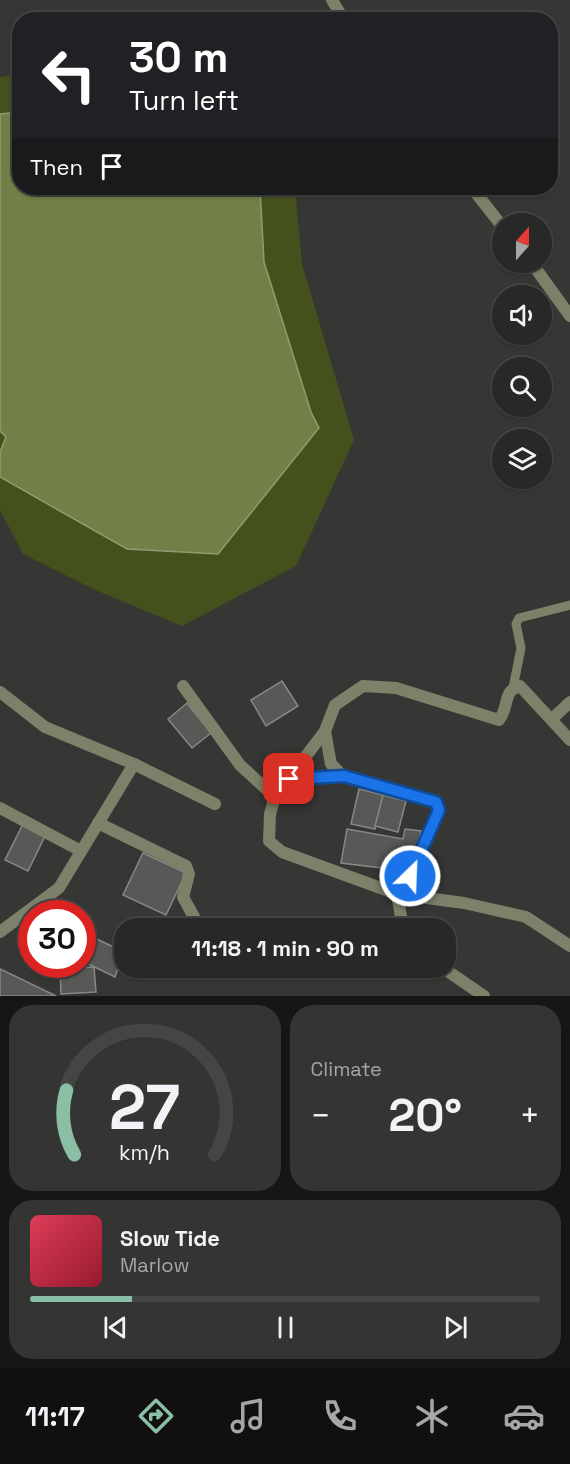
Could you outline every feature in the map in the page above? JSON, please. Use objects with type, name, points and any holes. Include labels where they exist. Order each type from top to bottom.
[{"type":"street","points":[[478,195],[492,213]]},
{"type":"street","points":[[539,273],[570,316]]},
{"type":"street","points":[[183,686],[240,765],[275,797]]},
{"type":"street","points":[[570,740],[520,686],[513,688],[507,695],[507,711],[499,720],[396,688],[363,686],[335,705],[325,731],[275,797],[270,814],[269,841],[282,852],[397,894],[464,903],[526,917],[570,945]]},
{"type":"street","points":[[0,692],[45,727],[134,764],[215,804]]},
{"type":"street","points":[[552,719],[570,702]]},
{"type":"street","points":[[325,731],[331,764],[344,776]]},
{"type":"street","points":[[0,932],[59,888],[134,764]]},
{"type":"street","points":[[289,779],[344,776],[436,802],[439,810],[410,876],[397,894],[401,918]]},
{"type":"street","points":[[0,808],[81,851]]},
{"type":"street","points":[[98,823],[186,866],[189,874],[183,897],[193,918]]},
{"type":"street","points":[[456,977],[484,996]]},
{"type":"lane","points":[[513,688],[521,648],[516,624],[519,618],[570,605]]},
{"type":"shaded area","points":[[12,75],[12,195],[296,195],[302,264],[354,440],[296,566],[182,626],[93,589],[23,554],[0,510],[0,77]]},
{"type":"shaded area","points":[[12,113],[12,195],[260,195],[264,262],[311,412],[319,428],[218,554],[127,549],[0,477],[0,452],[6,437],[0,431],[0,114]]},
{"type":"building","points":[[282,681],[298,706],[266,726],[251,700]]},
{"type":"building","points":[[187,703],[211,733],[192,748],[168,719]]},
{"type":"building","points":[[359,789],[383,795],[375,829],[351,824]]},
{"type":"building","points":[[383,795],[406,801],[398,832],[375,826]]},
{"type":"building","points":[[23,824],[45,836],[28,871],[5,860]]},
{"type":"building","points":[[347,829],[403,839],[405,829],[421,831],[415,857],[401,854],[398,870],[341,863]]},
{"type":"building","points":[[143,853],[186,873],[166,915],[123,895]]},
{"type":"building","points":[[96,939],[114,947],[114,977],[96,968]]},
{"type":"building","points":[[0,969],[56,996],[0,996]]},
{"type":"building","points":[[60,978],[95,978],[96,992],[61,994]]},
{"type":"route","points":[[289,779],[344,776],[425,797],[436,802],[439,810],[410,876]]}]
